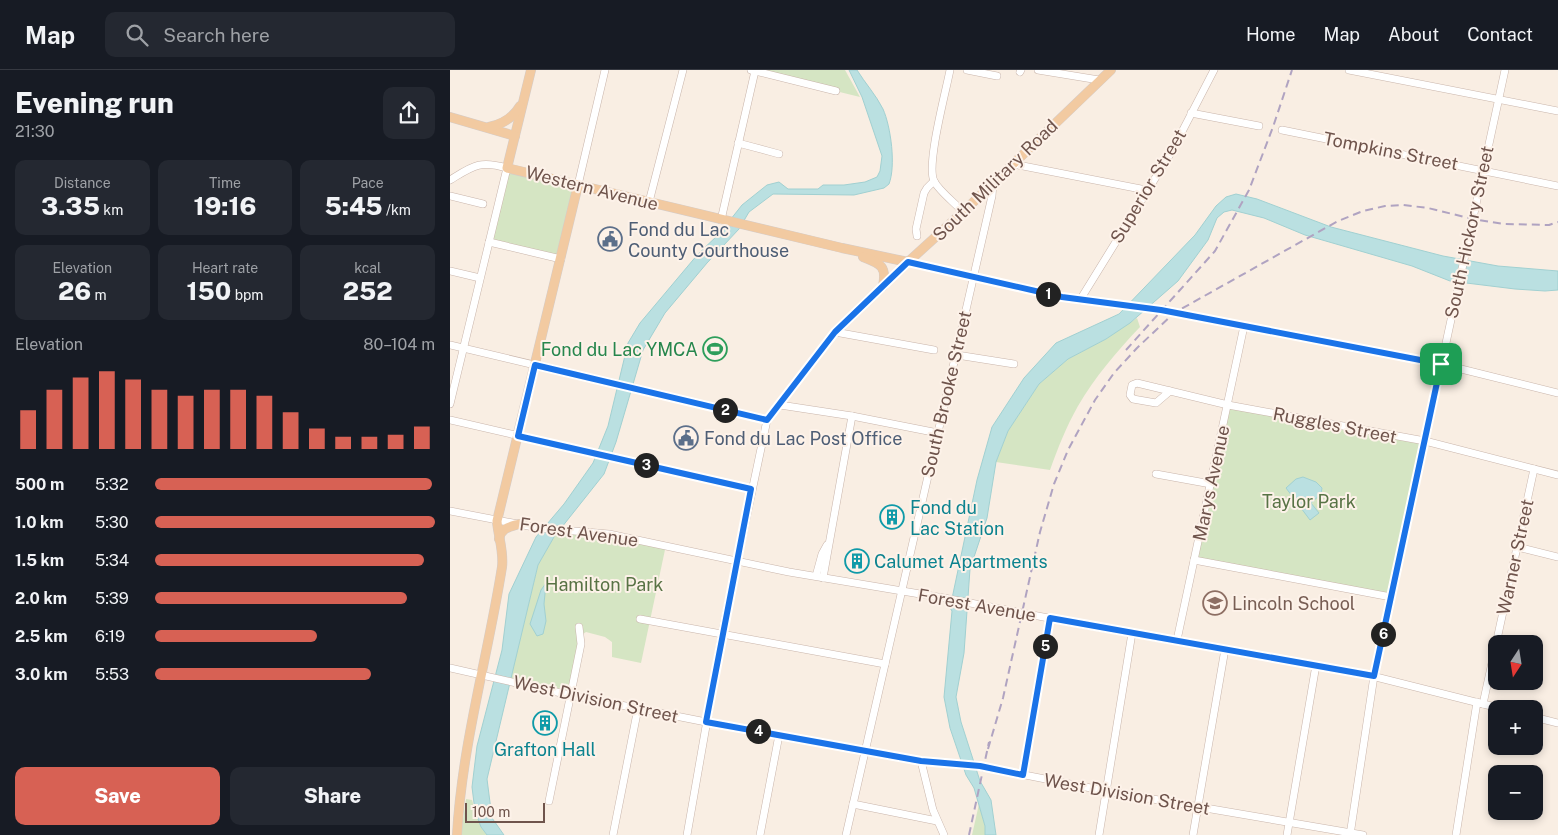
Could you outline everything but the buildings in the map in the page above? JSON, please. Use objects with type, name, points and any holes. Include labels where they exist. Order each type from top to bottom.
[{"type":"main road","points":[[507,168],[531,70]]},
{"type":"main road","name":"South Military Road","points":[[908,262],[1111,70]]},
{"type":"main road","points":[[489,127],[508,120],[524,100]]},
{"type":"main road","points":[[450,116],[515,136]]},
{"type":"main road","name":"Western Avenue","points":[[507,168],[908,262]]},
{"type":"main road","points":[[457,835],[467,744],[494,620],[502,567],[503,558],[497,521],[578,185]]},
{"type":"main road","points":[[842,248],[877,262],[885,273],[883,286]]},
{"type":"main road","points":[[499,540],[500,533],[519,524]]},
{"type":"street","points":[[578,185],[606,70]]},
{"type":"street","points":[[649,202],[683,70]]},
{"type":"street","points":[[950,70],[934,150],[932,174],[934,181],[963,212]]},
{"type":"street","points":[[967,70],[997,76]]},
{"type":"street","points":[[1038,70],[1099,80]]},
{"type":"street","name":"Superior Street","points":[[1080,300],[1146,190],[1172,151],[1214,70]]},
{"type":"street","points":[[1350,70],[1558,112]]},
{"type":"street","name":"South Hickory Street","points":[[1350,834],[1374,676],[1505,70]]},
{"type":"street","points":[[723,220],[753,71],[836,91]]},
{"type":"street","points":[[1191,113],[1259,126]]},
{"type":"street","name":"Tompkins Street","points":[[1282,130],[1558,186]]},
{"type":"street","points":[[738,143],[779,154]]},
{"type":"street","points":[[450,180],[480,164],[494,164],[507,168],[450,404]]},
{"type":"street","points":[[1013,164],[1146,190]]},
{"type":"street","points":[[917,236],[916,230],[924,193],[926,188],[934,181]]},
{"type":"street","name":"South Brooke Street","points":[[846,835],[957,355],[992,196],[993,183]]},
{"type":"street","points":[[450,196],[483,204]]},
{"type":"street","points":[[489,242],[561,259]]},
{"type":"street","name":"Western Avenue","points":[[908,262],[1062,297],[1152,309],[1441,364],[1558,393]]},
{"type":"street","name":"South Military Road","points":[[687,835],[722,634],[767,420],[835,332],[908,262]]},
{"type":"street","points":[[450,270],[480,278]]},
{"type":"street","name":"Marys Avenue","points":[[1177,640],[1244,326]]},
{"type":"street","points":[[835,332],[934,350]]},
{"type":"street","points":[[450,345],[767,420]]},
{"type":"street","points":[[957,355],[1014,364]]},
{"type":"street","name":"Ruggles Street","points":[[1170,391],[1156,403],[1133,399],[1130,395],[1134,383],[1170,391],[1228,405],[1425,441],[1558,475]]},
{"type":"street","points":[[780,404],[938,433]]},
{"type":"street","points":[[820,577],[828,556],[828,543],[852,416]]},
{"type":"street","points":[[450,420],[751,489]]},
{"type":"street","name":"Warner Street","points":[[1456,835],[1480,703],[1534,469]]},
{"type":"street","points":[[1156,474],[1211,484]]},
{"type":"street","name":"Forest Avenue","points":[[450,511],[542,528],[609,534],[820,577],[1316,665],[1374,676],[1488,705]]},
{"type":"street","points":[[1517,546],[1558,557]]},
{"type":"street","points":[[1194,560],[1391,597]]},
{"type":"street","points":[[1023,775],[1050,618]]},
{"type":"street","points":[[640,619],[885,664]]},
{"type":"street","points":[[549,801],[581,644],[580,627]]},
{"type":"street","points":[[1099,835],[1132,633]]},
{"type":"street","points":[[1193,835],[1225,649]]},
{"type":"street","points":[[1287,835],[1316,665]]},
{"type":"street","name":"West Division Street","points":[[450,668],[570,695],[706,722],[921,761],[980,766],[1106,791],[1363,835]]},
{"type":"street","points":[[613,835],[638,708]]},
{"type":"street","points":[[1543,719],[1558,723]]},
{"type":"street","points":[[760,835],[779,735]]},
{"type":"street","points":[[921,761],[933,810],[944,835]]},
{"type":"street","points":[[853,804],[937,821]]},
{"type":"green space","points":[[750,70],[845,70],[860,97]]},
{"type":"green space","points":[[507,168],[578,185],[561,259],[489,242]]},
{"type":"green space","points":[[1137,318],[1140,327],[1107,365],[1078,406],[1050,470],[996,462],[1008,431],[1039,384],[1068,359],[1106,339]]},
{"type":"green space","name":"Taylor Park","points":[[1228,405],[1425,441],[1391,597],[1194,560]]},
{"type":"green space","name":"Hamilton Park","points":[[560,530],[666,545],[641,663],[612,657],[612,642],[605,637],[586,632],[580,636],[570,695],[510,681],[538,565]]},
{"type":"green space","points":[[466,799],[472,800],[481,827],[487,835],[461,835]]},
{"type":"green space","points":[[979,804],[985,826],[985,835],[972,835]]},
{"type":"water","points":[[849,70],[857,70],[877,99],[886,117],[892,157],[889,184],[884,188],[854,195],[773,194],[749,212],[739,229],[707,263],[665,313],[643,350],[616,442],[604,474],[554,537],[538,565],[487,779],[492,818],[504,835],[487,835],[481,827],[475,811],[472,787],[477,746],[502,650],[509,594],[536,537],[564,504],[593,463],[608,426],[628,343],[640,323],[698,254],[719,234],[742,205],[767,185],[779,182],[788,189],[818,189],[823,185],[865,182],[877,177],[880,171],[882,156],[862,97]]},
{"type":"water","points":[[1236,194],[1257,199],[1331,227],[1443,256],[1498,266],[1558,271],[1558,290],[1515,289],[1450,281],[1412,266],[1305,235],[1264,218],[1232,210],[1224,212],[1217,218],[1208,240],[1178,281],[1130,323],[1106,339],[1068,359],[1039,384],[1008,431],[996,462],[987,518],[970,569],[964,653],[956,697],[961,722],[980,781],[991,800],[996,835],[985,835],[985,826],[974,788],[966,775],[950,728],[944,697],[952,611],[950,608],[977,480],[992,427],[1024,378],[1056,343],[1119,314],[1195,235],[1216,206],[1226,197]]},
{"type":"water","points":[[1303,477],[1316,482],[1322,488],[1321,494],[1311,503],[1319,513],[1310,520],[1286,488],[1296,479]]},
{"type":"water","points":[[546,583],[544,604],[546,621],[543,634],[537,636],[530,624],[541,590]]},
{"type":"railway","points":[[1126,350],[1215,251],[1249,190],[1292,70]]},
{"type":"railway","points":[[988,749],[1003,698],[1040,532],[1054,484],[1068,450],[1095,400],[1114,373],[1174,313],[1338,221],[1363,211],[1385,206],[1403,205],[1428,208],[1504,224],[1549,225],[1558,222]]},
{"type":"railway","points":[[969,835],[989,742]]},
{"type":"place","name":"Fond du Lac County Courthouse","points":[[610,239]]},
{"type":"place","name":"Fond du Lac YMCA","points":[[715,349]]},
{"type":"place","name":"Fond du Lac Post Office","points":[[686,438]]},
{"type":"place","name":"Fond du Lac Station","points":[[892,517]]},
{"type":"place","name":"Calumet Apartments","points":[[857,561]]},
{"type":"place","name":"Lincoln School","points":[[1215,603]]},
{"type":"place","name":"Grafton Hall","points":[[545,723]]},
{"type":"route","points":[[908,262],[1062,297],[1161,310],[1441,364],[1374,676],[1050,618],[1023,775],[980,766],[921,761],[706,722],[751,489],[518,436],[535,365],[767,420],[835,332],[908,262]]}]
